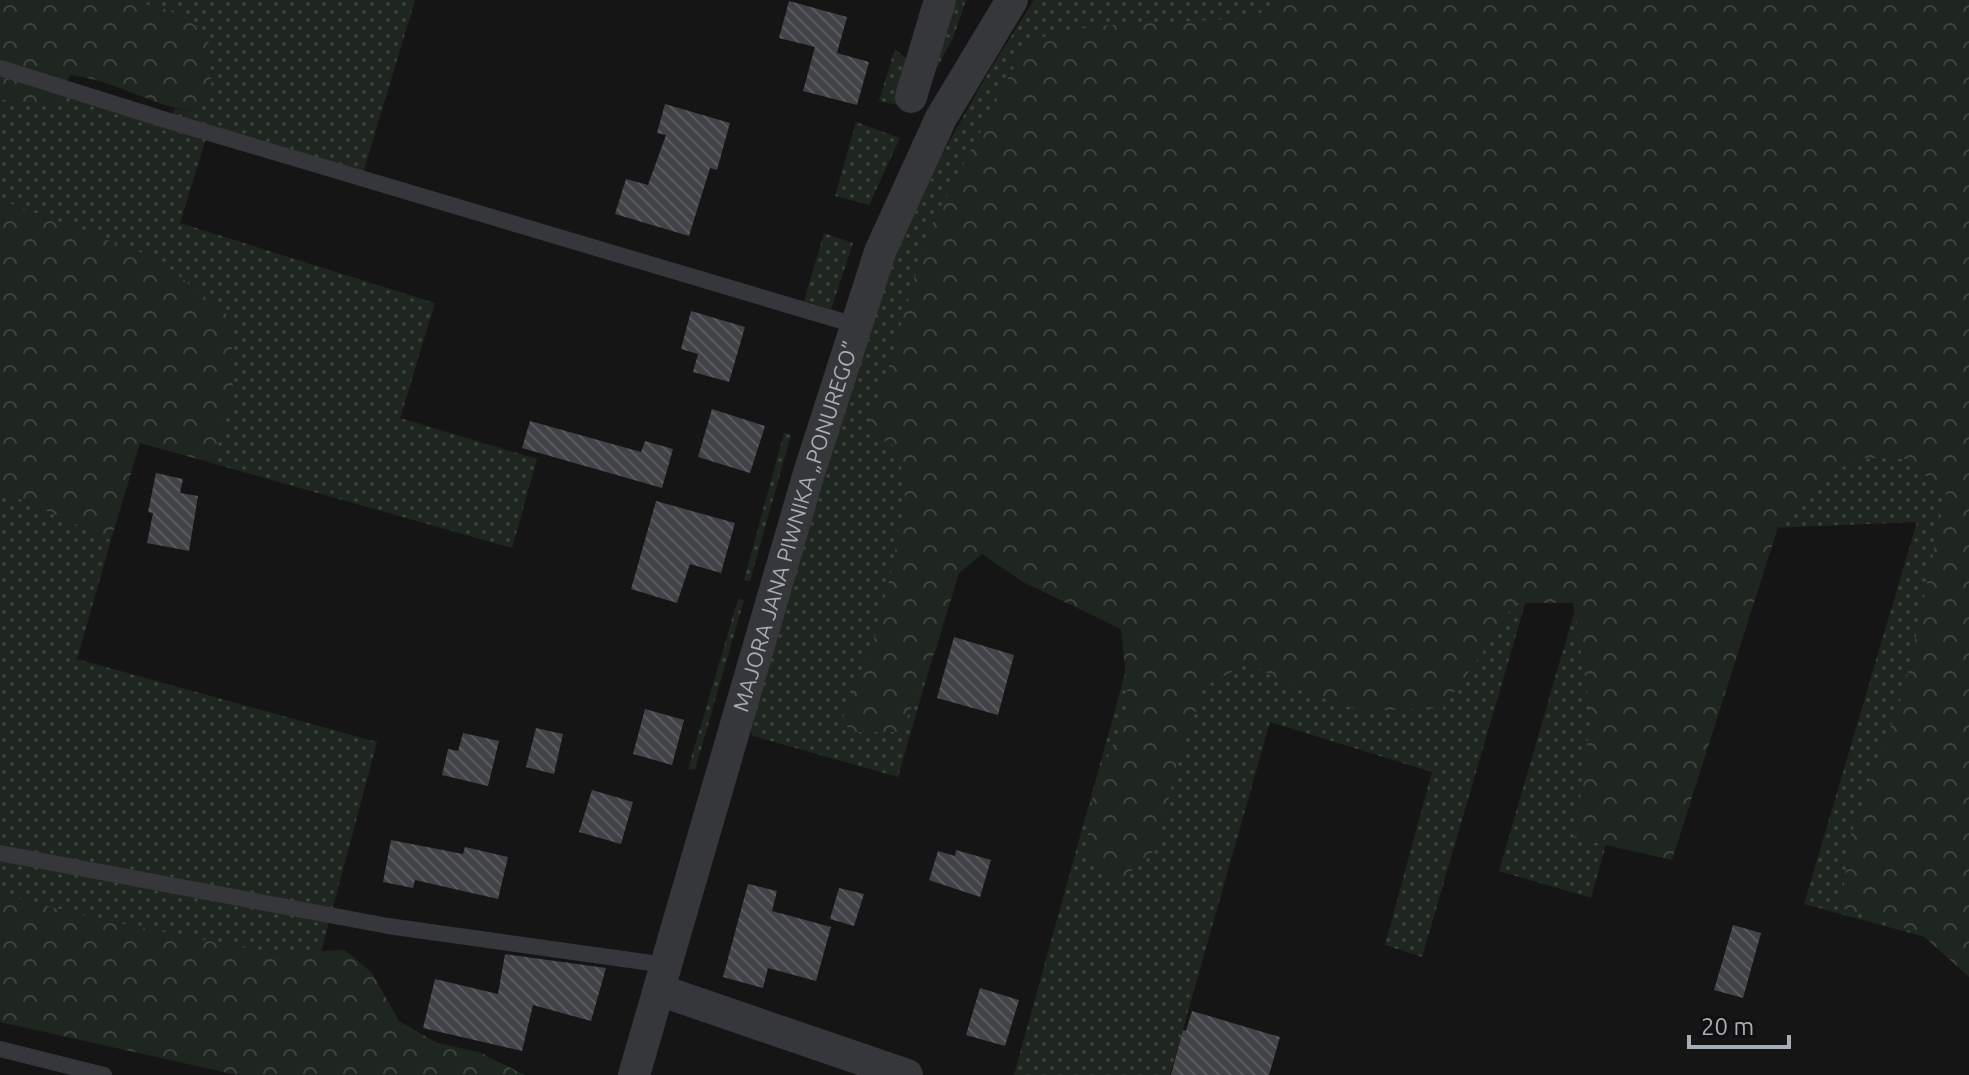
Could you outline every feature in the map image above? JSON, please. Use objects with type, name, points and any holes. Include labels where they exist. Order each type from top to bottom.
[{"type":"street","points":[[911,97],[940,0]]},
{"type":"street","name":"MAJORA JANA PIWNIKA „PONUREGO”","points":[[634,1075],[855,325],[880,252],[941,118],[1012,0]]},
{"type":"street","points":[[662,978],[907,1075]]},
{"type":"lane","points":[[0,68],[855,325]]},
{"type":"lane","points":[[0,853],[662,978]]},
{"type":"lane","points":[[0,1049],[104,1075]]},
{"type":"green space","points":[[0,0],[115,0],[169,10],[208,33],[212,96],[192,112],[70,75],[62,96],[50,106],[0,99]]},
{"type":"green space","points":[[115,0],[415,0],[363,173],[210,126],[180,223],[435,303],[400,418],[537,459],[512,548],[212,463],[233,393],[158,259],[0,200],[0,99],[50,106],[66,84],[171,117],[175,109],[192,112],[211,74],[208,45],[169,10]]},
{"type":"green space","points":[[954,0],[966,0],[953,38],[915,109],[879,101],[895,49],[909,61]]},
{"type":"green space","points":[[1034,0],[1969,0],[1969,949],[1804,904],[1917,522],[1746,529],[1641,720],[1591,898],[1499,871],[1625,437],[1577,426],[1422,957],[1385,945],[1432,772],[1270,722],[1170,1075],[1014,1075],[1154,569],[972,520],[898,777],[753,736],[750,730],[809,522],[891,266],[946,147]]},
{"type":"green space","points":[[1287,0],[1969,0],[1969,977],[1920,933],[1841,908],[1850,837],[1905,687],[1946,493],[1906,459],[1858,458],[1825,478],[1780,521],[1672,860],[1575,838],[1591,714],[1573,603],[1515,603],[1443,708],[1361,711],[1304,692],[1248,663],[1204,687],[1177,764],[1157,848],[1116,884],[1085,857],[1094,789],[1129,708],[1121,629],[1023,582],[982,554],[959,573],[936,649],[901,732],[851,732],[842,720],[873,644],[905,500],[903,474],[895,446],[865,433],[886,376],[928,232],[1028,40],[1095,26],[1250,18]]},
{"type":"green space","points":[[856,122],[900,138],[869,205],[835,196]]},
{"type":"green space","points":[[0,200],[158,259],[231,318],[233,393],[212,463],[140,443],[111,540],[0,490]]},
{"type":"green space","points":[[824,233],[853,243],[831,309],[804,301]]},
{"type":"green space","points":[[784,433],[791,435],[750,581],[744,580]]},
{"type":"green space","points":[[0,490],[111,540],[77,659],[377,742],[321,952],[272,953],[106,921],[0,894]]},
{"type":"green space","points":[[738,599],[744,600],[695,770],[688,769]]},
{"type":"green space","points":[[0,894],[106,921],[272,953],[345,950],[372,973],[399,1021],[437,1043],[479,1052],[525,1075],[237,1075],[0,1022]]},
{"type":"building","points":[[789,1],[847,17],[837,53],[869,62],[857,105],[803,91],[815,47],[779,38]]},
{"type":"building","points":[[665,104],[730,123],[717,170],[710,168],[689,236],[615,214],[626,179],[648,185],[666,135],[657,133]]},
{"type":"building","points":[[691,311],[745,327],[729,382],[693,372],[698,354],[681,349]]},
{"type":"building","points":[[712,409],[765,426],[750,473],[698,457]]},
{"type":"building","points":[[530,421],[641,452],[645,441],[673,449],[662,488],[522,448]]},
{"type":"building","points":[[156,473],[183,479],[180,493],[198,496],[189,551],[147,543],[153,513],[148,512]]},
{"type":"building","points":[[656,501],[735,523],[721,573],[690,564],[677,603],[631,589]]},
{"type":"building","points":[[954,637],[1014,655],[998,715],[937,698]]},
{"type":"building","points":[[645,709],[684,720],[672,765],[633,754]]},
{"type":"building","points":[[536,728],[563,734],[554,774],[526,767]]},
{"type":"building","points":[[463,733],[499,741],[488,786],[442,775],[448,749],[458,751]]},
{"type":"building","points":[[592,790],[633,802],[621,844],[579,832]]},
{"type":"building","points":[[391,840],[463,854],[465,847],[508,857],[498,899],[415,880],[413,888],[383,882]]},
{"type":"building","points":[[956,850],[991,860],[980,897],[929,880],[938,851],[955,856]]},
{"type":"building","points":[[748,884],[777,891],[772,911],[831,927],[816,981],[768,968],[763,988],[723,977]]},
{"type":"building","points":[[839,888],[864,894],[854,926],[830,919]]},
{"type":"building","points":[[1733,925],[1761,933],[1743,998],[1714,990]]},
{"type":"building","points":[[505,954],[606,968],[591,1021],[533,1005],[522,1051],[423,1028],[435,979],[498,994]]},
{"type":"building","points":[[980,988],[1019,1000],[1005,1046],[966,1035]]},
{"type":"building","points":[[1192,1011],[1280,1037],[1269,1075],[1171,1075],[1183,1030],[1186,1031]]}]
